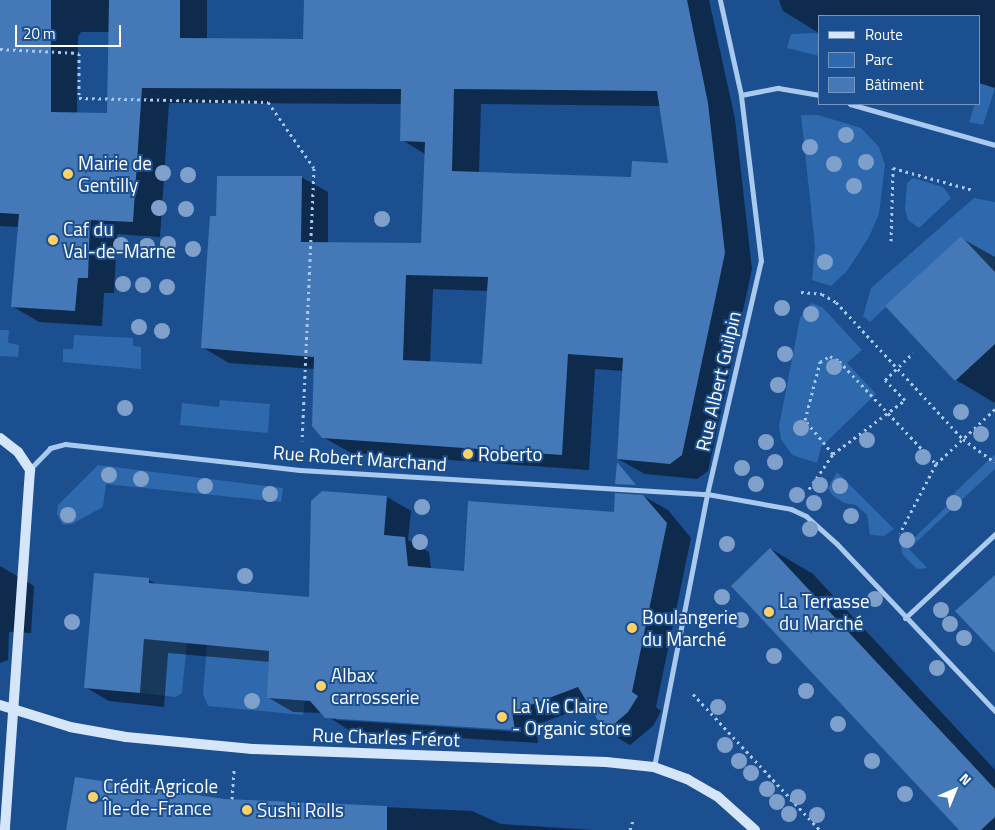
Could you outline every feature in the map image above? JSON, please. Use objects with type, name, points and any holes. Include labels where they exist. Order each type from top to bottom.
[{"type":"main road","points":[[0,438],[18,452],[30,470],[4,830]]},
{"type":"main road","name":"Rue Charles Frérot","points":[[0,704],[12,710],[70,727],[126,737],[236,748],[606,762],[654,767],[687,779],[717,796],[755,830]]},
{"type":"street","name":"Rue Albert Guilpin","points":[[654,767],[707,494],[761,261],[741,95],[720,0]]},
{"type":"street","points":[[741,95],[778,88],[818,95]]},
{"type":"street","points":[[854,105],[995,145]]},
{"type":"street","name":"Rue Robert Marchand","points":[[30,470],[50,448],[65,444],[251,465],[707,494],[791,509],[806,516],[995,712]]},
{"type":"street","points":[[905,618],[995,534]]},
{"type":"path","points":[[0,49],[79,53],[79,98],[268,102],[314,168],[302,441]]},
{"type":"path","points":[[892,241],[893,168],[972,190]]},
{"type":"path","points":[[801,292],[822,294],[836,302],[963,439],[995,462]]},
{"type":"path","points":[[809,489],[834,454],[891,414],[905,400],[885,380],[912,353]]},
{"type":"path","points":[[834,454],[805,420],[820,362],[825,357],[830,356],[839,361],[891,414],[936,464]]},
{"type":"path","points":[[900,533],[936,464],[995,409]]},
{"type":"path","points":[[693,694],[820,830]]},
{"type":"path","points":[[630,830],[633,820]]},
{"type":"green space","points":[[791,34],[818,34],[818,56],[787,48]]},
{"type":"green space","points":[[980,83],[995,88],[983,125],[969,122],[975,105],[980,105]]},
{"type":"green space","points":[[801,115],[818,115],[861,128],[879,147],[885,165],[879,214],[869,237],[847,271],[831,286],[812,280],[815,246]]},
{"type":"green space","points":[[913,178],[943,187],[951,198],[919,228],[908,220],[905,209],[907,183]]},
{"type":"green space","points":[[974,198],[995,202],[995,272],[961,236],[870,322],[863,316],[871,288]]},
{"type":"green space","points":[[811,303],[822,307],[862,350],[847,363],[876,394],[821,447],[817,463],[792,455],[781,439],[779,426],[800,318]]},
{"type":"green space","points":[[0,330],[9,330],[8,343],[19,345],[18,357],[0,356]]},
{"type":"green space","points":[[74,335],[133,338],[133,346],[141,347],[141,369],[63,362],[63,349],[73,349]]},
{"type":"green space","points":[[220,400],[270,404],[268,433],[180,425],[182,403],[219,407]]},
{"type":"green space","points":[[995,454],[995,469],[909,549],[927,568],[917,569],[903,555],[901,546],[903,539],[912,540],[949,504],[949,498]]},
{"type":"green space","points":[[98,465],[283,488],[281,502],[106,484],[103,507],[72,524],[63,525],[57,514],[58,505]]},
{"type":"green space","points":[[837,472],[894,529],[884,536],[870,535],[867,515],[856,505],[844,503],[832,495],[828,488]]},
{"type":"green space","points":[[144,639],[187,643],[182,693],[176,697],[140,693]]},
{"type":"green space","points":[[207,645],[269,651],[268,698],[305,701],[303,715],[208,706],[203,694]]},
{"type":"building","points":[[0,0],[51,0],[51,112],[107,113],[109,0],[180,0],[180,38],[303,39],[304,0],[687,0],[708,103],[725,253],[682,455],[670,464],[617,459],[623,358],[568,354],[562,455],[322,438],[312,426],[314,357],[201,348],[210,216],[216,216],[217,176],[302,176],[301,242],[421,243],[425,142],[400,141],[401,89],[142,88],[133,222],[90,220],[88,278],[78,278],[75,311],[11,307],[19,214],[0,213]],"holes":[[[454,89],[657,91],[668,163],[632,161],[631,177],[452,171]],[[406,275],[488,277],[482,364],[403,360]]]},
{"type":"building","points":[[961,236],[995,272],[995,344],[955,381],[885,306]]},
{"type":"building","points":[[617,462],[636,485],[615,484]]},
{"type":"building","points":[[322,491],[387,496],[384,535],[405,537],[408,566],[464,571],[468,501],[614,512],[615,493],[643,495],[667,523],[632,692],[638,696],[628,712],[605,732],[578,687],[512,712],[515,730],[325,718],[310,701],[267,698],[269,651],[144,639],[140,693],[84,688],[94,573],[149,578],[149,583],[309,597],[311,501]]},
{"type":"building","points":[[770,548],[995,789],[995,817],[981,830],[959,830],[731,586]]},
{"type":"building","points":[[995,575],[995,653],[955,611]]},
{"type":"building","points":[[75,777],[224,799],[387,806],[387,830],[66,830]]},
{"type":"place","name":"Mairie de Gentilly","points":[[68,174]]},
{"type":"place","name":"Caf du Val-de-Marne","points":[[53,240]]},
{"type":"place","name":"Roberto","points":[[468,454]]},
{"type":"place","name":"La Terrasse du Marché","points":[[769,612]]},
{"type":"place","name":"Boulangerie du Marché","points":[[632,628]]},
{"type":"place","name":"Albax carrosserie","points":[[321,686]]},
{"type":"place","name":"La Vie Claire - Organic store","points":[[502,717]]},
{"type":"place","name":"Crédit Agricole Île-de-France","points":[[93,797]]},
{"type":"place","name":"Sushi Rolls","points":[[247,810]]}]
